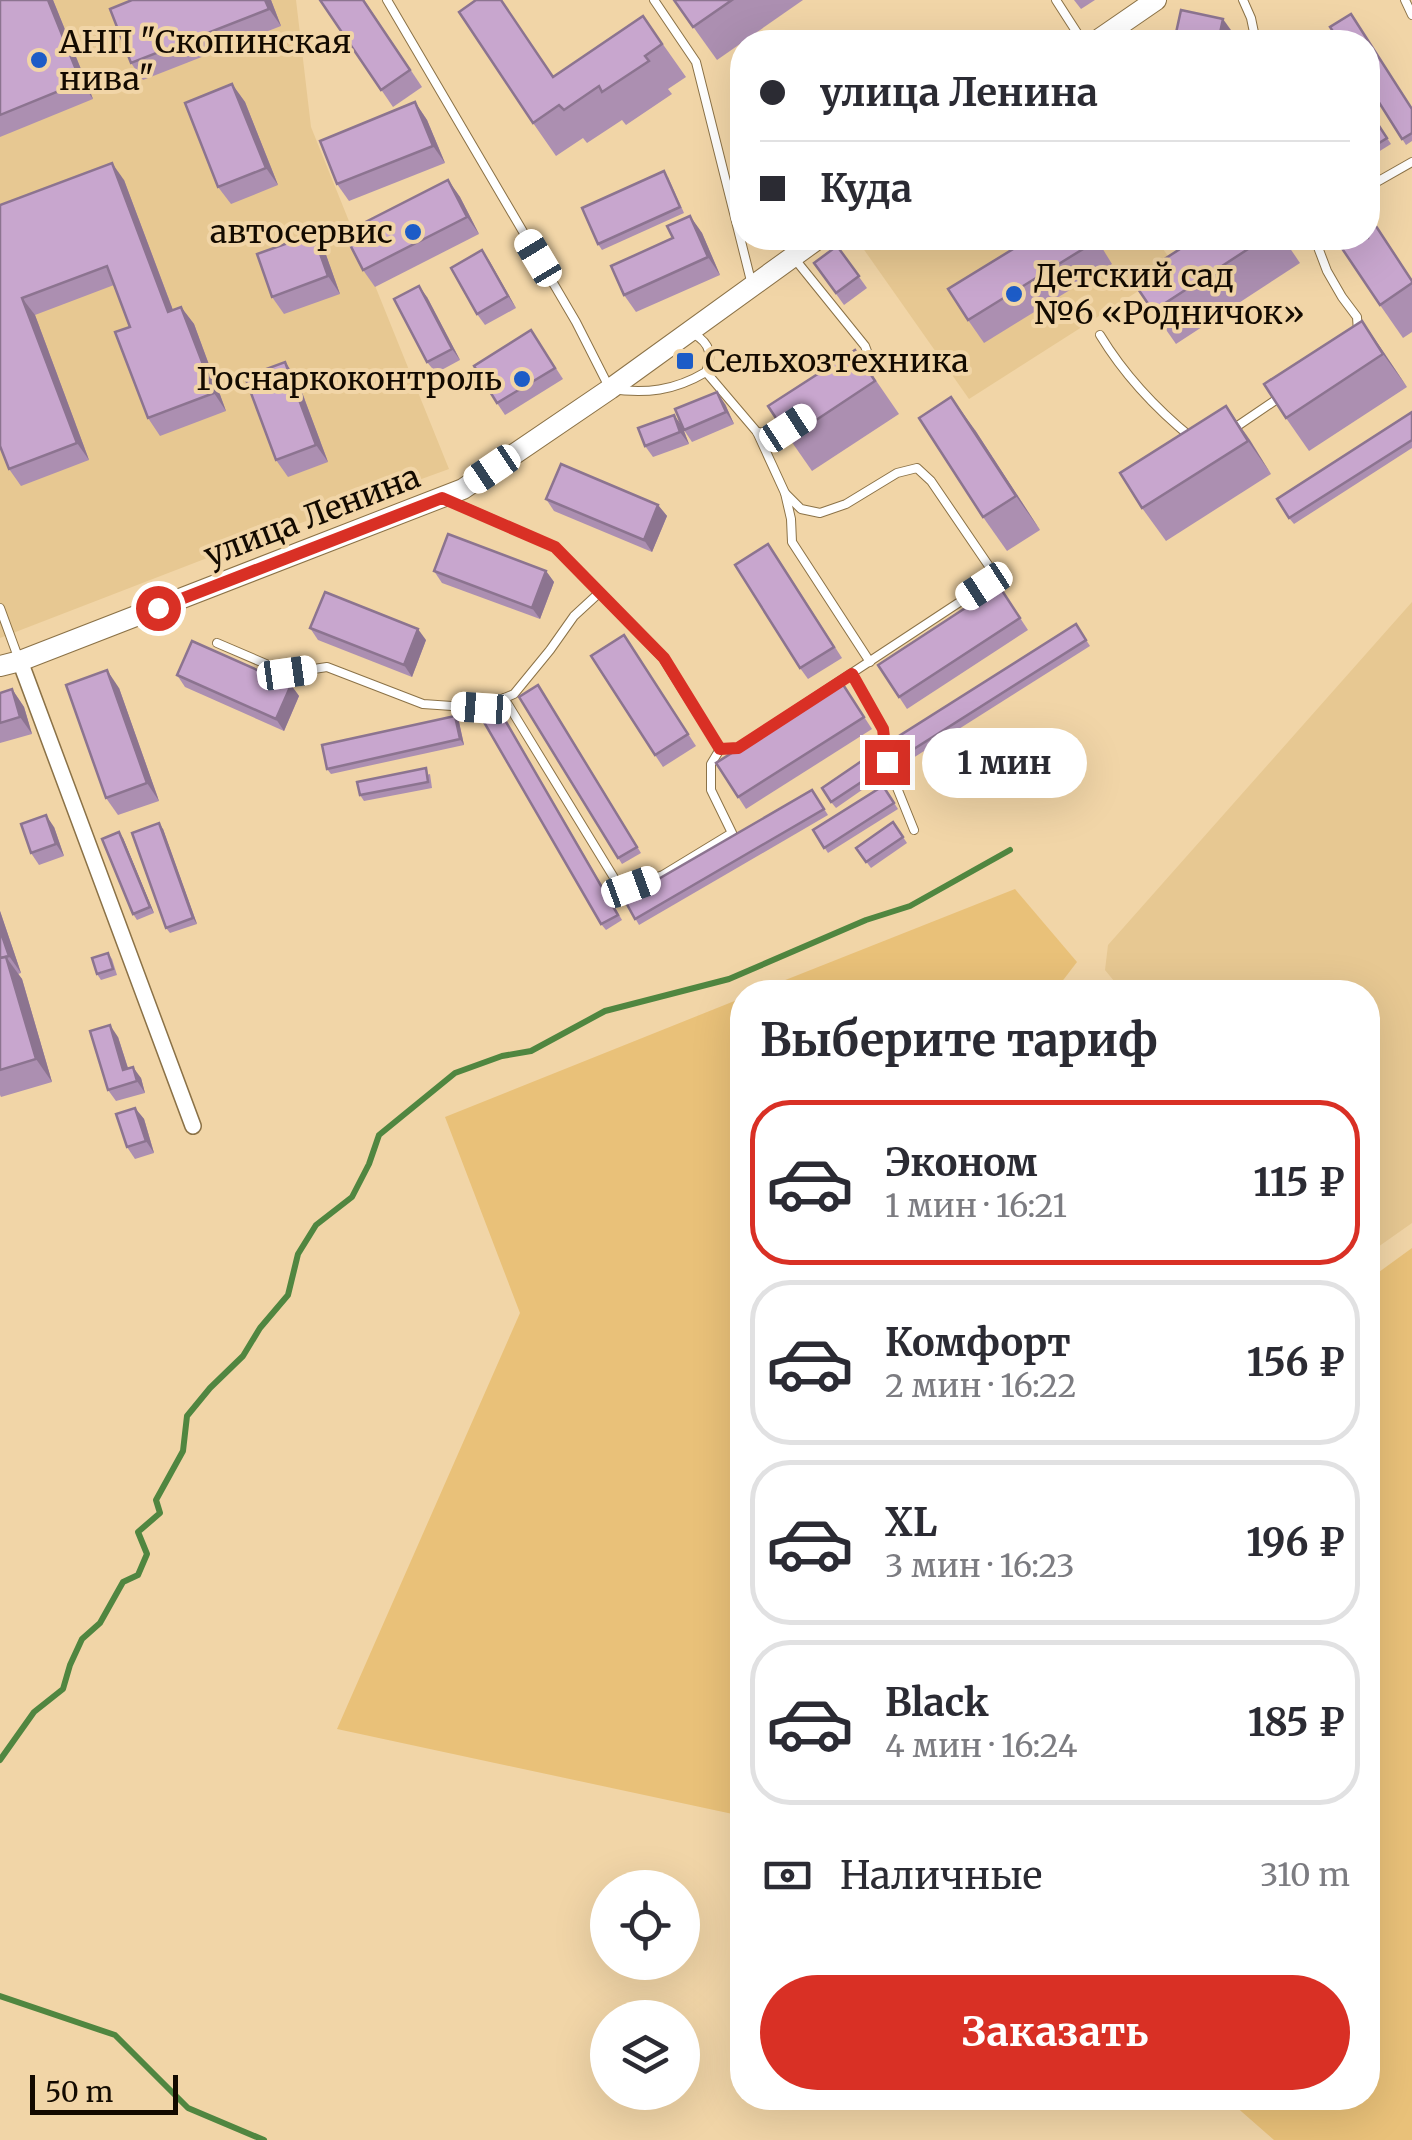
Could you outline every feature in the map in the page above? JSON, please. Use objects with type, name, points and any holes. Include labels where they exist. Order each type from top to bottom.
[{"type":"street","points":[[1112,30],[1156,0]]},
{"type":"street","name":"улица Ленина","points":[[10,664],[463,489],[610,389],[801,250]]},
{"type":"street","points":[[10,664],[193,1126]]},
{"type":"lane","points":[[387,0],[576,322],[610,389],[662,390],[686,384],[706,372],[711,356],[706,343],[696,334],[686,333]]},
{"type":"lane","points":[[654,0],[696,62],[730,197]]},
{"type":"lane","points":[[1056,0],[1075,30]]},
{"type":"lane","points":[[1243,0],[1254,30]]},
{"type":"lane","points":[[1405,0],[1412,15]]},
{"type":"lane","points":[[1380,180],[1412,162]]},
{"type":"lane","points":[[743,250],[752,284]]},
{"type":"lane","points":[[1319,250],[1327,271],[1357,317],[1358,333],[1347,345]]},
{"type":"lane","points":[[792,256],[865,346],[872,364],[863,380]]},
{"type":"lane","points":[[1100,335],[1116,362],[1146,397],[1193,439],[1203,439]]},
{"type":"lane","points":[[706,372],[757,432],[785,492],[792,519],[792,542],[870,662]]},
{"type":"lane","points":[[1226,432],[1296,385]]},
{"type":"lane","points":[[757,432],[788,428],[803,418]]},
{"type":"lane","points":[[720,749],[738,748],[984,586],[993,572],[931,481],[917,468],[897,473],[846,504],[820,513],[801,509],[785,492]]},
{"type":"lane","points":[[442,498],[555,547],[664,658],[720,749]]},
{"type":"lane","points":[[217,642],[287,673],[327,667],[422,704],[481,708],[514,694],[574,616],[599,593]]},
{"type":"lane","points":[[0,608],[10,664]]},
{"type":"lane","points":[[852,674],[883,729],[887,762],[914,830]]},
{"type":"lane","points":[[504,698],[616,882],[631,887],[663,876],[732,833],[711,790],[710,764],[720,749]]},
{"type":"shaded area","name":"АНП \"Скопинская нива\"","points":[[0,0],[296,0],[311,127],[449,469],[0,638]]},
{"type":"shaded area","name":"Детский сад №6 «Родничок»","points":[[864,250],[1164,250],[1176,267],[969,399]]},
{"type":"shaded area","points":[[1412,602],[1412,1223],[1380,1246],[1380,980],[1113,980],[1105,970],[1108,945]]},
{"type":"shaded area","points":[[1015,889],[1077,962],[1063,980],[785,980]]},
{"type":"shaded area","points":[[730,1003],[730,1813],[337,1729],[520,1313],[445,1117]]},
{"type":"shaded area","points":[[1412,1248],[1412,2140],[1274,2140],[1240,2110],[1380,2110],[1380,1271]]},
{"type":"building","name":"АНП \"Скопинская нива\"","points":[[0,0],[48,0],[81,82],[0,115]]},
{"type":"building","points":[[132,0],[265,0],[269,9],[131,63],[110,9]]},
{"type":"building","points":[[320,0],[363,0],[410,70],[381,90]]},
{"type":"building","points":[[476,0],[501,0],[553,77],[643,16],[662,44],[645,56],[649,61],[602,92],[599,86],[564,110],[559,105],[533,123],[459,12]]},
{"type":"building","points":[[674,0],[732,0],[693,27]]},
{"type":"building","points":[[1181,10],[1223,19],[1221,30],[1177,30]]},
{"type":"building","points":[[1351,14],[1361,30],[1332,30],[1330,27]]},
{"type":"building","points":[[1380,59],[1412,109],[1412,133],[1402,139],[1380,104]]},
{"type":"building","points":[[232,84],[266,168],[218,187],[185,103]]},
{"type":"building","points":[[415,102],[433,146],[337,184],[320,141]]},
{"type":"building","points":[[112,163],[168,312],[181,307],[214,393],[148,418],[115,332],[130,327],[107,266],[22,298],[77,443],[9,469],[0,446],[0,205]]},
{"type":"building","points":[[664,171],[680,207],[598,244],[582,208]]},
{"type":"building","points":[[448,180],[467,217],[363,270],[344,233]]},
{"type":"building","points":[[690,216],[708,257],[624,295],[611,266],[673,238],[667,226]]},
{"type":"building","points":[[1380,232],[1412,283],[1380,305],[1343,250],[1380,250]]},
{"type":"building","points":[[313,234],[328,276],[272,297],[257,254]]},
{"type":"building","points":[[482,250],[508,296],[477,314],[451,268]]},
{"type":"building","points":[[832,250],[840,250],[859,276],[836,293],[814,263]]},
{"type":"building","points":[[1011,250],[1081,250],[968,320],[948,289]]},
{"type":"building","points":[[1178,250],[1247,250],[1153,311],[1132,280]]},
{"type":"building","points":[[419,286],[452,349],[427,362],[394,299]]},
{"type":"building","points":[[1362,321],[1383,354],[1286,418],[1264,384]]},
{"type":"building","name":"Госнаркоконтроль","points":[[531,330],[555,368],[497,403],[474,366]]},
{"type":"building","points":[[855,350],[875,381],[789,438],[768,406]]},
{"type":"building","points":[[285,362],[316,445],[276,460],[245,377]]},
{"type":"building","points":[[717,392],[726,412],[684,430],[675,409]]},
{"type":"building","points":[[951,397],[1016,496],[983,517],[919,418]]},
{"type":"building","points":[[1226,406],[1248,441],[1142,508],[1120,473]]},
{"type":"building","points":[[1412,412],[1412,440],[1289,518],[1277,499]]},
{"type":"building","points":[[674,415],[680,432],[645,446],[638,428]]},
{"type":"building","points":[[561,464],[658,505],[644,540],[546,499]]},
{"type":"building","points":[[448,534],[546,571],[532,608],[434,571]]},
{"type":"building","points":[[768,544],[834,647],[800,668],[735,565]]},
{"type":"building","points":[[999,586],[1020,618],[899,697],[878,665]]},
{"type":"building","points":[[325,592],[418,629],[404,665],[310,628]]},
{"type":"building","points":[[1076,624],[1086,640],[898,759],[888,743]]},
{"type":"building","points":[[624,635],[688,734],[655,755],[591,656]]},
{"type":"building","points":[[192,641],[291,685],[276,719],[177,675]]},
{"type":"building","points":[[107,670],[147,783],[106,798],[66,685]]},
{"type":"building","points":[[842,683],[864,717],[738,797],[716,763]]},
{"type":"building","points":[[538,685],[637,847],[618,858],[519,697]]},
{"type":"building","points":[[12,689],[20,717],[0,723],[0,693]]},
{"type":"building","points":[[498,708],[618,915],[601,924],[481,717]]},
{"type":"building","points":[[455,716],[460,739],[327,769],[322,745]]},
{"type":"building","points":[[869,756],[878,771],[831,802],[822,788]]},
{"type":"building","points":[[426,768],[428,782],[360,795],[357,782]]},
{"type":"building","points":[[883,786],[894,803],[824,848],[813,830]]},
{"type":"building","points":[[812,790],[824,809],[635,919],[624,899]]},
{"type":"building","points":[[46,815],[56,844],[31,853],[21,824]]},
{"type":"building","points":[[893,822],[903,837],[866,862],[856,848]]},
{"type":"building","points":[[159,823],[193,918],[166,928],[132,833]]},
{"type":"building","points":[[119,832],[150,907],[133,914],[102,839]]},
{"type":"building","points":[[0,930],[9,956],[0,958]]},
{"type":"building","points":[[108,953],[113,969],[97,974],[92,958]]},
{"type":"building","points":[[6,957],[36,1059],[0,1070],[0,958]]},
{"type":"building","points":[[110,1025],[123,1070],[133,1067],[137,1081],[108,1090],[90,1031]]},
{"type":"building","points":[[135,1108],[146,1141],[127,1147],[116,1114]]},
{"type":"waterway","points":[[0,1760],[34,1712],[63,1689],[82,1639],[100,1623],[123,1582],[138,1575],[147,1554],[138,1532],[160,1513],[156,1500],[183,1451],[187,1416],[243,1356],[288,1295],[298,1254],[316,1225],[352,1197],[379,1135],[455,1073],[502,1056],[531,1051],[605,1011],[729,979],[866,920],[910,906],[1010,850]]},
{"type":"waterway","points":[[0,1996],[115,2035],[188,2108],[264,2140]]},
{"type":"place","name":"АНП \"Скопинская нива\"","points":[[39,60]]},
{"type":"place","name":"автосервис","points":[[413,232]]},
{"type":"place","name":"Детский сад №6 «Родничок»","points":[[1014,294]]},
{"type":"place","name":"Сельхозтехника","points":[[685,361]]},
{"type":"place","name":"Госнаркоконтроль","points":[[522,379]]},
{"type":"route","points":[[158,608],[442,498],[555,547],[664,658],[720,749],[738,748],[852,674],[883,729],[887,762]]}]
